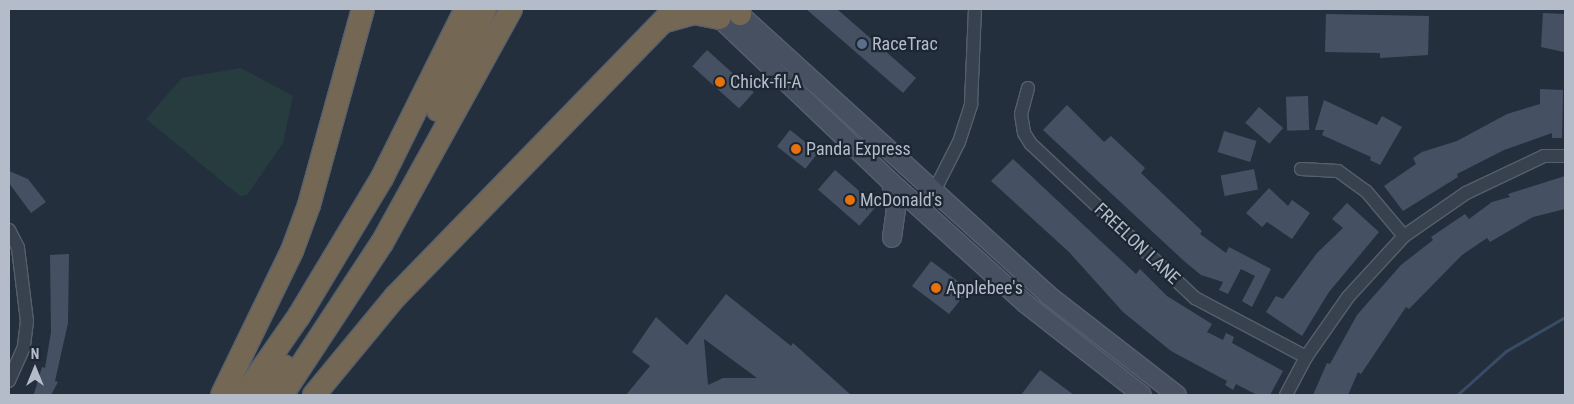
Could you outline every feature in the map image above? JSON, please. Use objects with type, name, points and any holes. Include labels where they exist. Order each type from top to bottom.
[{"type":"highway","points":[[222,395],[272,297],[295,242],[363,9]]},
{"type":"highway","points":[[244,395],[298,316],[374,194],[466,9]]},
{"type":"highway","points":[[264,395],[371,234],[451,86],[485,9]]},
{"type":"highway","points":[[282,395],[382,243],[513,9]]},
{"type":"highway","points":[[299,395],[419,206],[478,92],[513,9]]},
{"type":"highway","points":[[314,395],[396,296],[670,15],[728,12]]},
{"type":"main road","points":[[728,12],[1073,316],[1177,395]]},
{"type":"main road","points":[[728,12],[891,182],[1056,329],[1142,395]]},
{"type":"main road","points":[[891,182],[896,209],[892,238]]},
{"type":"street","points":[[924,211],[959,142],[971,104],[975,9]]},
{"type":"street","name":"FREELON LANE","points":[[1028,88],[1022,114],[1024,133],[1031,144],[1195,298],[1306,357]]},
{"type":"street","points":[[1286,395],[1306,357],[1348,297],[1404,236],[1466,193],[1544,156],[1565,156]]},
{"type":"street","points":[[1301,169],[1338,171],[1366,191],[1404,236]]},
{"type":"street","points":[[9,230],[18,248],[27,321],[24,347],[9,382]]},
{"type":"green space","points":[[241,68],[293,96],[283,143],[247,195],[240,196],[146,119],[182,78]]},
{"type":"building","points":[[806,9],[837,9],[916,78],[903,93]]},
{"type":"building","points":[[1543,13],[1565,14],[1564,52],[1541,47]]},
{"type":"building","points":[[1326,14],[1429,16],[1428,55],[1380,58],[1380,53],[1325,52]]},
{"type":"building","points":[[707,50],[754,92],[739,109],[692,66]]},
{"type":"building","points":[[1540,89],[1563,90],[1562,138],[1552,138],[1552,133],[1504,150],[1457,174],[1458,177],[1403,211],[1384,186],[1416,164],[1413,158],[1422,152],[1457,141],[1507,114],[1540,104]]},
{"type":"building","points":[[1308,96],[1309,130],[1287,131],[1286,97]]},
{"type":"building","points":[[1324,100],[1377,125],[1382,116],[1402,127],[1380,165],[1370,160],[1371,157],[1322,135],[1324,130],[1315,130]]},
{"type":"building","points":[[1067,105],[1104,142],[1111,136],[1145,168],[1141,173],[1202,231],[1200,234],[1226,253],[1229,247],[1271,269],[1252,307],[1242,301],[1255,276],[1241,269],[1228,294],[1219,290],[1223,282],[1201,275],[1184,261],[1043,130]]},
{"type":"building","points":[[1259,107],[1283,128],[1269,144],[1245,123]]},
{"type":"building","points":[[790,130],[818,152],[805,169],[777,147]]},
{"type":"building","points":[[1224,131],[1257,141],[1250,162],[1218,152]]},
{"type":"building","points":[[1013,159],[1136,274],[1140,269],[1167,296],[1212,324],[1207,332],[1223,340],[1226,333],[1234,337],[1232,343],[1283,371],[1270,395],[1257,395],[1236,384],[1233,390],[1225,385],[1227,381],[1171,351],[1123,312],[1069,252],[991,181]]},
{"type":"building","points":[[1254,169],[1258,190],[1225,196],[1221,175]]},
{"type":"building","points":[[835,170],[877,206],[859,226],[818,190]]},
{"type":"building","points":[[9,171],[28,179],[46,202],[31,213],[9,183]]},
{"type":"building","points":[[1565,176],[1565,209],[1533,217],[1490,242],[1487,238],[1462,255],[1409,309],[1406,307],[1361,374],[1358,372],[1348,395],[1313,395],[1327,363],[1330,364],[1357,315],[1401,265],[1433,240],[1431,237],[1465,214],[1469,219],[1492,202],[1510,197],[1508,194]]},
{"type":"building","points":[[1269,188],[1288,206],[1292,200],[1310,213],[1292,239],[1267,222],[1262,227],[1246,213]]},
{"type":"building","points":[[1347,203],[1379,232],[1329,292],[1302,336],[1266,312],[1276,296],[1283,299],[1317,253],[1343,228],[1332,219]]},
{"type":"building","points":[[69,254],[68,323],[55,381],[58,382],[51,395],[34,394],[42,367],[45,368],[51,332],[50,255]]},
{"type":"building","points":[[931,261],[963,285],[960,288],[966,293],[949,314],[912,286]]},
{"type":"building","points":[[726,294],[791,346],[793,343],[851,395],[626,395],[650,366],[632,352],[656,317],[687,345]],"holes":[[[704,339],[757,378],[723,378],[708,385]]]},
{"type":"building","points":[[1040,370],[1074,395],[1021,395]]},
{"type":"waterway","points":[[1457,395],[1506,351],[1565,317]]},
{"type":"place","name":"RaceTrac","points":[[862,44]]},
{"type":"place","name":"Chick-fil-A","points":[[720,82]]},
{"type":"place","name":"Panda Express","points":[[796,149]]},
{"type":"place","name":"McDonald's","points":[[850,200]]},
{"type":"place","name":"Applebee's","points":[[936,288]]}]
